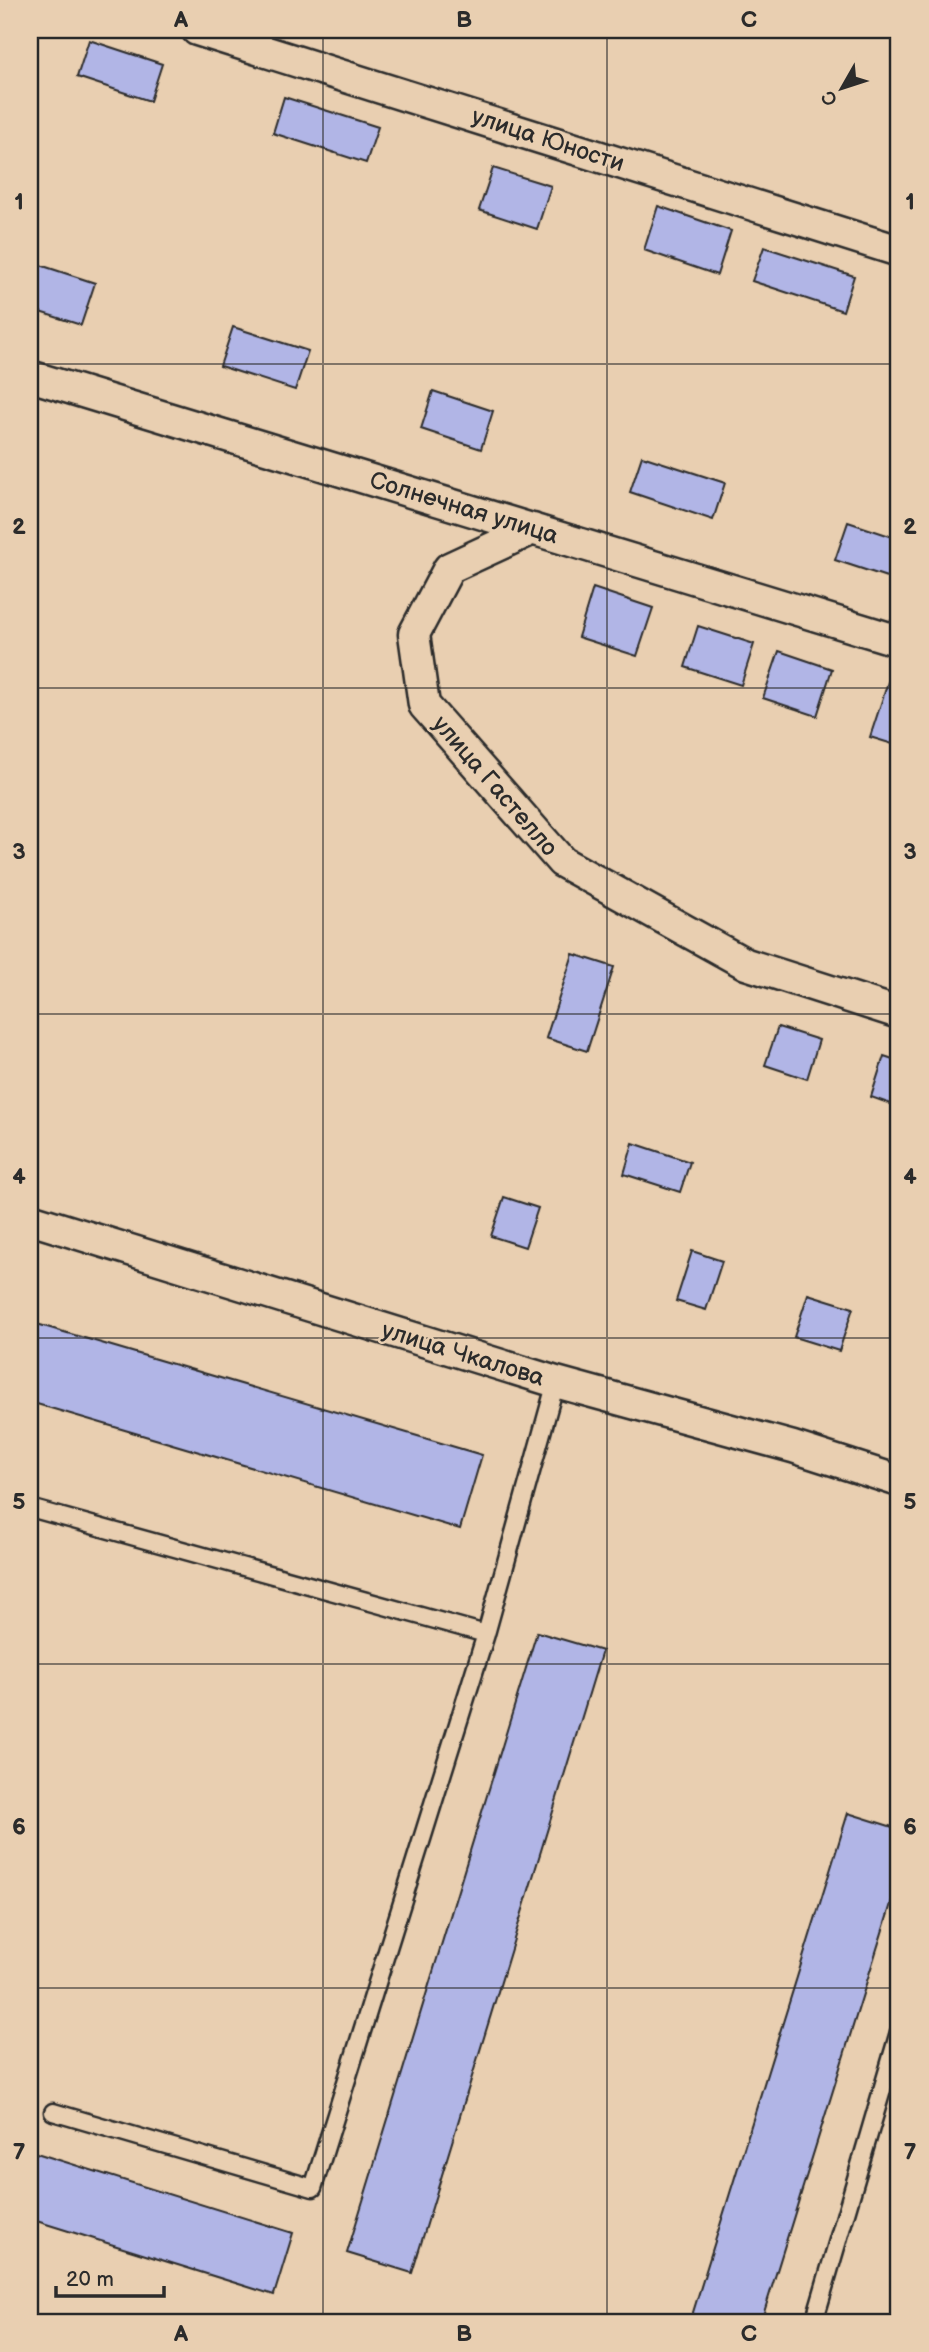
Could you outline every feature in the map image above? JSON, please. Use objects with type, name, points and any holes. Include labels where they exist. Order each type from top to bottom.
[{"type":"street","name":"улица Юности","points":[[197,30],[899,251]]},
{"type":"street","name":"Солнечная улица","points":[[30,376],[899,641]]},
{"type":"street","name":"улица Гастелло","points":[[533,529],[449,568],[414,634],[424,705],[562,862],[746,964],[899,1013]]},
{"type":"street","name":"улица Чкалова","points":[[30,1219],[556,1382],[793,1447],[899,1481]]},
{"type":"lane","points":[[53,2112],[313,2188],[486,1634],[556,1382]]},
{"type":"lane","points":[[30,1508],[486,1634]]},
{"type":"lane","points":[[814,2322],[899,2032]]},
{"type":"building","points":[[89,40],[162,64],[150,101],[77,77]]},
{"type":"building","points":[[284,97],[378,127],[366,163],[273,133]]},
{"type":"building","points":[[493,168],[551,186],[537,229],[479,210]]},
{"type":"building","points":[[658,206],[731,231],[717,275],[644,250]]},
{"type":"building","points":[[764,247],[854,276],[843,311],[752,281]]},
{"type":"building","points":[[37,264],[95,283],[81,325],[30,309],[30,285]]},
{"type":"building","points":[[233,327],[308,351],[295,390],[220,366]]},
{"type":"building","points":[[433,391],[493,411],[481,449],[421,429]]},
{"type":"building","points":[[642,456],[725,483],[713,520],[630,492]]},
{"type":"building","points":[[848,522],[899,539],[899,581],[835,560]]},
{"type":"building","points":[[593,588],[653,608],[637,656],[578,637]]},
{"type":"building","points":[[698,626],[754,644],[741,685],[685,667]]},
{"type":"building","points":[[779,651],[832,669],[817,716],[763,698]]},
{"type":"building","points":[[888,682],[899,686],[899,746],[870,737]]},
{"type":"building","points":[[573,954],[614,967],[587,1051],[546,1038]]},
{"type":"building","points":[[778,1027],[819,1040],[807,1079],[765,1065]]},
{"type":"building","points":[[884,1056],[899,1061],[899,1107],[871,1097]]},
{"type":"building","points":[[633,1143],[690,1162],[680,1192],[624,1174]]},
{"type":"building","points":[[504,1197],[538,1208],[525,1247],[491,1236]]},
{"type":"building","points":[[692,1251],[722,1261],[706,1310],[676,1301]]},
{"type":"building","points":[[808,1294],[853,1308],[839,1351],[794,1337]]},
{"type":"building","points":[[30,1322],[482,1455],[460,1529],[30,1402]]},
{"type":"building","points":[[537,1632],[602,1651],[412,2273],[347,2253]]},
{"type":"building","points":[[848,1813],[899,1829],[899,1878],[761,2322],[690,2322]]},
{"type":"building","points":[[30,2151],[293,2233],[274,2295],[30,2219]]}]
